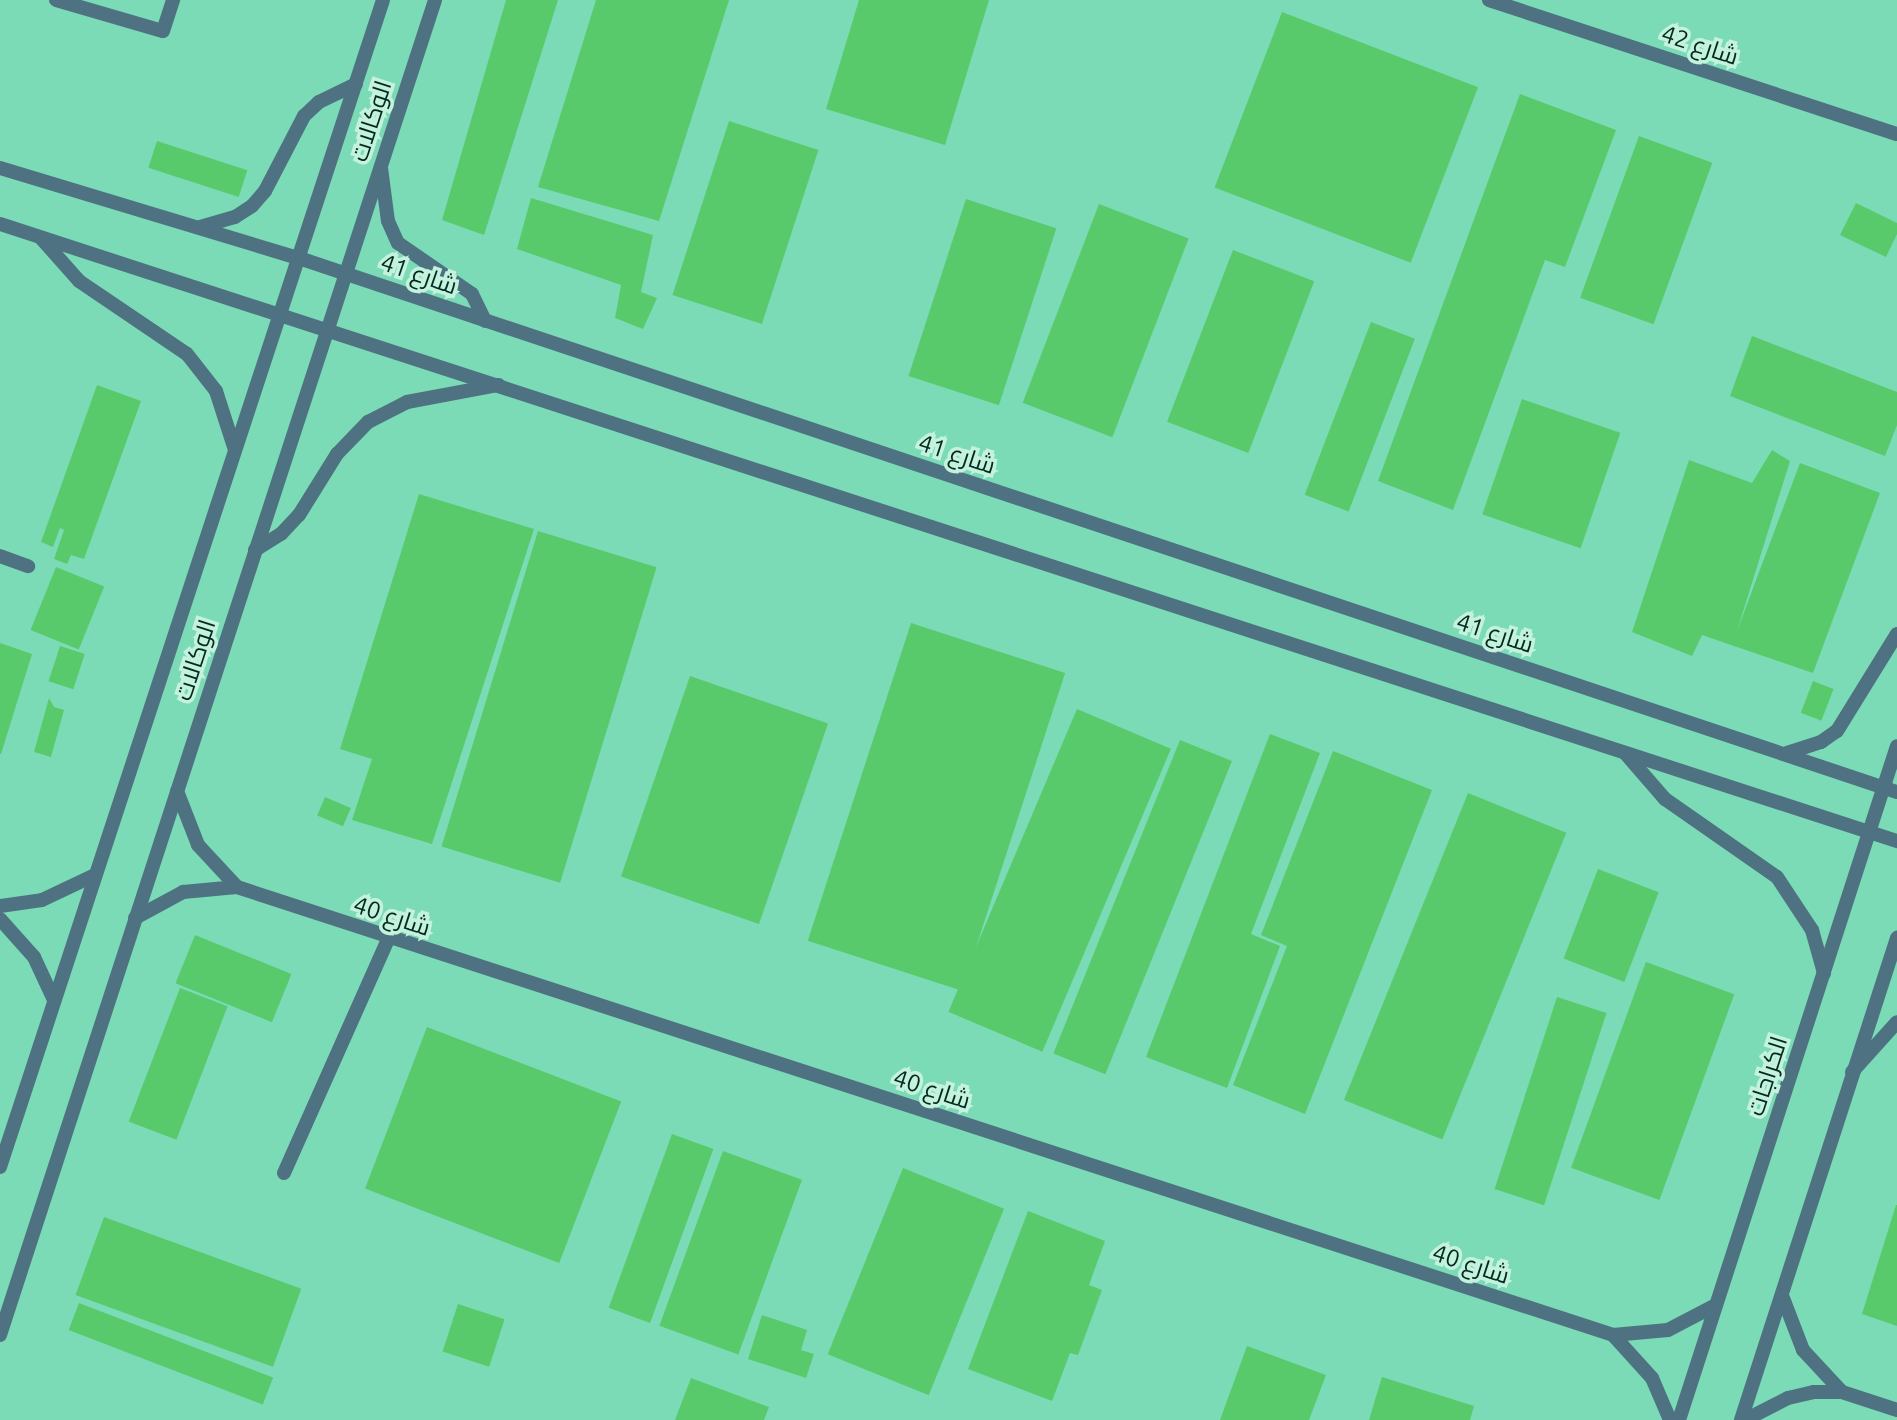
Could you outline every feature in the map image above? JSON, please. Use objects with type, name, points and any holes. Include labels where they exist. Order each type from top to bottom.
[{"type":"street","points":[[56,0],[163,31],[173,0]]},
{"type":"street","name":"الوكالات","points":[[0,1167],[383,0]]},
{"type":"street","name":"الوكالات","points":[[0,1335],[435,0]]},
{"type":"street","name":"شارع 42","points":[[1489,0],[1897,134]]},
{"type":"street","points":[[198,227],[236,217],[252,206],[265,191],[304,116],[328,97],[356,84]]},
{"type":"street","points":[[380,165],[388,221],[398,243],[472,294],[485,321]]},
{"type":"street","name":"شارع 41","points":[[0,167],[345,273],[1890,790]]},
{"type":"street","points":[[0,225],[327,328],[1897,841]]},
{"type":"street","points":[[40,237],[79,281],[187,354],[226,412],[235,452]]},
{"type":"street","points":[[255,550],[281,534],[299,515],[337,454],[368,422],[407,402],[500,385]]},
{"type":"street","points":[[0,556],[28,566]]},
{"type":"street","points":[[1784,753],[1821,742],[1837,731],[1897,634]]},
{"type":"street","name":"الكراجات","points":[[1679,1420],[1871,833],[1890,790],[1897,746]]},
{"type":"street","points":[[1625,753],[1665,799],[1777,877],[1812,930],[1825,974]]},
{"type":"street","name":"شارع 40","points":[[177,791],[198,845],[237,887]]},
{"type":"street","points":[[0,906],[42,900],[95,875]]},
{"type":"street","name":"شارع 40","points":[[135,918],[183,892],[237,887],[388,939],[1613,1335],[1668,1330],[1716,1305]]},
{"type":"street","points":[[0,919],[34,957],[54,1000]]},
{"type":"street","points":[[1743,1420],[1851,1073],[1897,938]]},
{"type":"street","points":[[285,1173],[388,939]]},
{"type":"street","points":[[1851,1073],[1897,1022]]},
{"type":"street","points":[[1782,1297],[1803,1350],[1842,1392]]},
{"type":"street","name":"شارع 40","points":[[1613,1335],[1652,1378],[1670,1420]]},
{"type":"street","points":[[1743,1420],[1787,1398],[1842,1392],[1897,1410]]},
{"type":"building","points":[[506,0],[558,0],[484,235],[442,220]]},
{"type":"building","points":[[596,0],[729,0],[659,221],[538,187]]},
{"type":"building","points":[[859,0],[989,0],[945,145],[826,109]]},
{"type":"building","points":[[1282,12],[1478,87],[1411,263],[1215,188]]},
{"type":"building","points":[[1520,94],[1616,130],[1565,267],[1545,260],[1453,510],[1378,481]]},
{"type":"building","points":[[729,121],[818,150],[762,324],[672,295]]},
{"type":"building","points":[[1639,136],[1712,163],[1653,324],[1580,298]]},
{"type":"building","points":[[157,141],[247,170],[239,197],[148,168]]},
{"type":"building","points":[[531,198],[653,235],[641,292],[657,298],[643,329],[615,318],[621,285],[517,249]]},
{"type":"building","points":[[966,199],[1056,228],[999,405],[909,376]]},
{"type":"building","points":[[1856,203],[1897,223],[1897,234],[1886,257],[1840,235]]},
{"type":"building","points":[[1099,204],[1189,238],[1112,437],[1023,403]]},
{"type":"building","points":[[1233,250],[1314,281],[1248,453],[1167,422]]},
{"type":"building","points":[[1371,322],[1415,339],[1349,512],[1305,495]]},
{"type":"building","points":[[1752,336],[1897,392],[1897,425],[1885,456],[1730,396]]},
{"type":"building","points":[[97,385],[141,401],[84,559],[71,555],[67,564],[54,559],[64,530],[60,528],[53,547],[41,542]]},
{"type":"building","points":[[1522,399],[1620,433],[1581,548],[1482,514]]},
{"type":"building","points":[[1772,450],[1790,461],[1737,631],[1800,463],[1880,493],[1813,673],[1702,635],[1692,656],[1632,632],[1689,460],[1752,483]]},
{"type":"building","points":[[419,494],[534,529],[432,844],[352,820],[372,759],[340,749]]},
{"type":"building","points":[[538,531],[657,567],[560,883],[442,847]]},
{"type":"building","points":[[56,567],[104,586],[79,650],[31,630]]},
{"type":"building","points":[[911,623],[1065,673],[962,991],[808,941]]},
{"type":"building","points":[[0,643],[32,654],[1,754],[0,754]]},
{"type":"building","points":[[60,646],[85,654],[73,689],[49,681]]},
{"type":"building","points":[[690,676],[828,724],[759,924],[621,876]]},
{"type":"building","points":[[1813,681],[1834,689],[1821,721],[1801,713]]},
{"type":"building","points":[[49,698],[54,707],[64,710],[51,757],[34,752]]},
{"type":"building","points":[[1077,709],[1171,749],[1042,1052],[948,1012]]},
{"type":"building","points":[[1270,734],[1320,753],[1251,934],[1280,946],[1227,1088],[1146,1057]]},
{"type":"building","points":[[1180,740],[1232,761],[1105,1074],[1053,1053]]},
{"type":"building","points":[[1333,751],[1432,790],[1305,1114],[1233,1085],[1287,946],[1261,935]]},
{"type":"building","points":[[1468,793],[1566,833],[1442,1140],[1344,1100]]},
{"type":"building","points":[[325,797],[351,808],[343,826],[317,815]]},
{"type":"building","points":[[1598,869],[1659,892],[1624,982],[1564,959]]},
{"type":"building","points":[[195,935],[291,974],[272,1022],[176,983]]},
{"type":"building","points":[[1646,962],[1734,994],[1659,1200],[1571,1168]]},
{"type":"building","points":[[180,988],[228,1006],[176,1140],[129,1122]]},
{"type":"building","points":[[1557,997],[1606,1013],[1544,1205],[1495,1189]]},
{"type":"building","points":[[427,1027],[621,1102],[559,1263],[365,1189]]},
{"type":"building","points":[[672,1134],[713,1149],[650,1323],[609,1308]]},
{"type":"building","points":[[723,1151],[802,1180],[738,1355],[659,1326]]},
{"type":"building","points":[[903,1168],[1004,1209],[929,1395],[828,1354]]},
{"type":"building","points":[[1897,1205],[1897,1326],[1862,1314]]},
{"type":"building","points":[[1028,1211],[1105,1241],[1089,1285],[1102,1290],[1078,1355],[1070,1353],[1052,1401],[968,1369]]},
{"type":"building","points":[[104,1217],[301,1289],[273,1367],[76,1295]]},
{"type":"building","points":[[79,1303],[273,1378],[263,1405],[69,1330]]},
{"type":"building","points":[[458,1304],[505,1319],[489,1367],[443,1352]]},
{"type":"building","points":[[762,1315],[807,1330],[801,1350],[814,1354],[806,1378],[748,1359]]},
{"type":"building","points":[[1247,1346],[1326,1375],[1309,1420],[1220,1420]]},
{"type":"building","points":[[1382,1377],[1474,1406],[1470,1420],[1369,1420]]},
{"type":"building","points":[[691,1378],[769,1407],[764,1420],[675,1420]]}]
